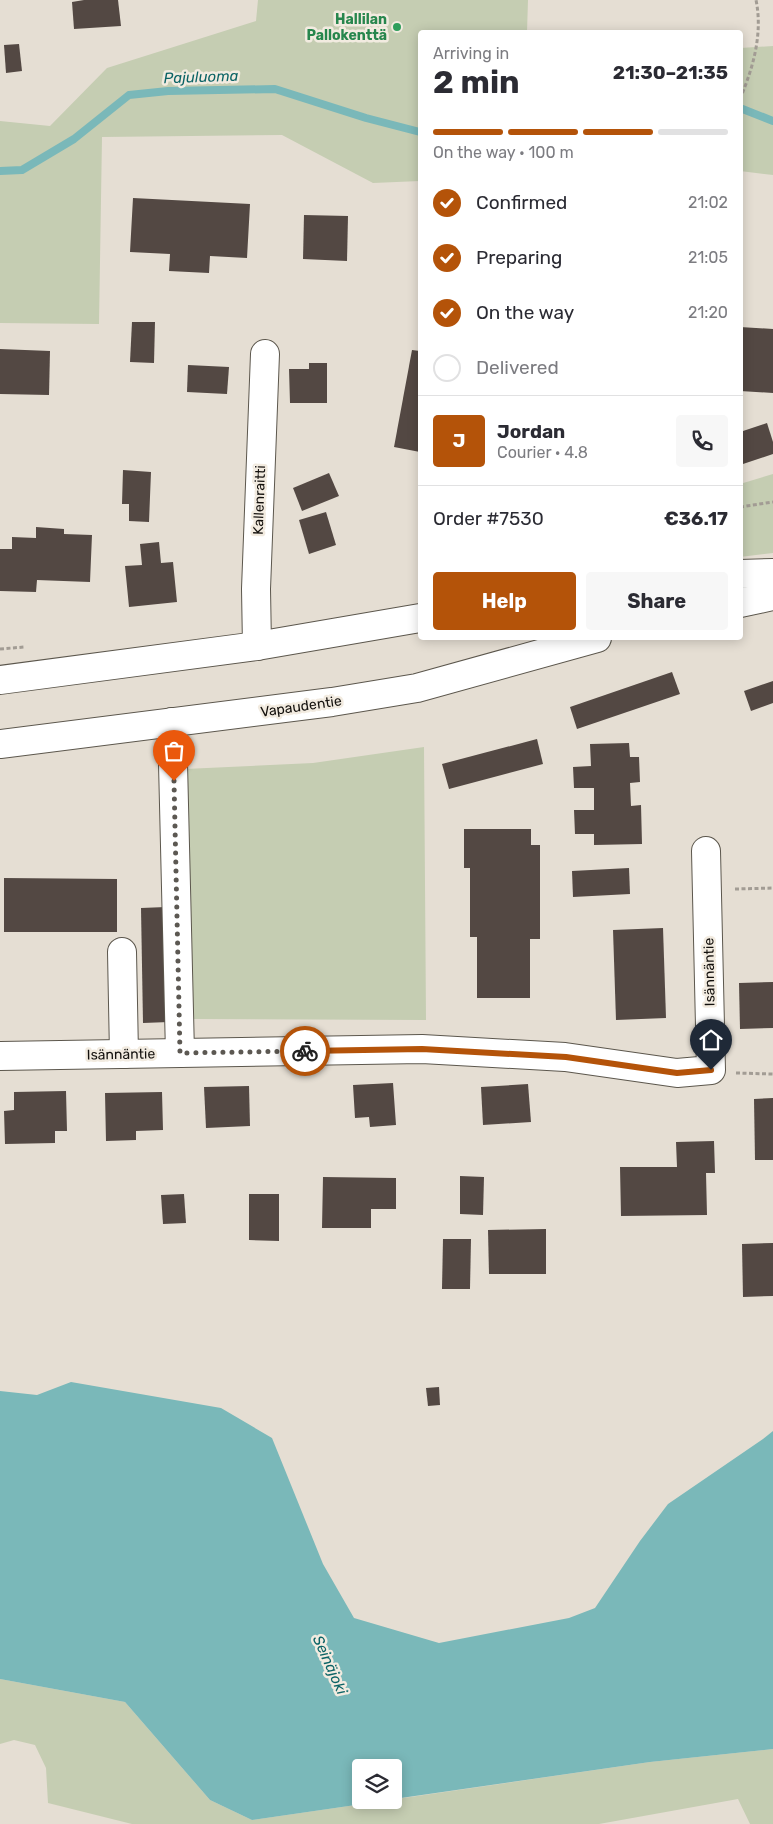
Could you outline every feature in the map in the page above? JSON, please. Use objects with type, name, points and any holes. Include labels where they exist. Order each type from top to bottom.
[{"type":"street","name":"Kallenraitti","points":[[258,646],[256,589],[265,354]]},
{"type":"street","points":[[743,574],[773,572]]},
{"type":"street","points":[[743,602],[773,596]]},
{"type":"street","points":[[0,680],[258,646],[418,618]]},
{"type":"street","name":"Vapaudentie","points":[[0,744],[332,702],[416,688],[590,640]]},
{"type":"street","points":[[172,722],[180,1053]]},
{"type":"street","name":"Isännäntie","points":[[0,1056],[422,1049],[566,1057],[677,1073],[711,1070],[706,851]]},
{"type":"street","points":[[122,952],[124,1054]]},
{"type":"path","points":[[743,92],[754,63],[756,50],[759,13],[756,0]]},
{"type":"path","points":[[743,507],[773,502]]},
{"type":"path","points":[[707,890],[773,888]]},
{"type":"path","points":[[711,1070],[746,1075],[773,1074]]},
{"type":"green space","points":[[258,0],[528,0],[527,30],[418,30],[418,181],[373,183],[282,135],[102,137],[99,324],[0,323],[0,121],[50,126],[107,68],[256,21]]},
{"type":"green space","points":[[773,46],[773,175],[743,171],[743,48]]},
{"type":"green space","points":[[773,474],[773,553],[743,557],[743,483]]},
{"type":"green space","points":[[424,747],[426,1020],[193,1019],[185,769],[313,763]]},
{"type":"green space","points":[[0,1679],[125,1702],[210,1800],[252,1820],[352,1805],[352,1809],[402,1809],[402,1798],[650,1762],[773,1749],[773,1824],[750,1824],[738,1799],[599,1824],[132,1824],[48,1803],[46,1768],[35,1745],[14,1740],[0,1744]]},
{"type":"water","name":"Seinäjoki","points":[[71,1382],[221,1408],[272,1438],[323,1564],[354,1618],[439,1643],[569,1618],[595,1608],[640,1541],[668,1504],[773,1431],[773,1749],[650,1762],[402,1798],[402,1759],[352,1759],[352,1806],[252,1820],[210,1800],[125,1702],[0,1679],[0,1391],[37,1395]]},
{"type":"building","points":[[118,0],[121,26],[74,29],[72,2]]},
{"type":"building","points":[[19,44],[22,71],[6,73],[4,45]]},
{"type":"building","points":[[133,198],[250,204],[247,258],[210,256],[209,273],[169,271],[170,254],[130,252]]},
{"type":"building","points":[[304,215],[348,216],[347,261],[303,259]]},
{"type":"building","points":[[132,322],[155,322],[154,363],[130,362]]},
{"type":"building","points":[[743,327],[773,329],[773,393],[743,391]]},
{"type":"building","points":[[0,349],[50,351],[49,395],[0,394]]},
{"type":"building","points":[[412,350],[418,351],[418,452],[394,447]]},
{"type":"building","points":[[309,363],[327,363],[327,403],[290,403],[289,369],[309,369]]},
{"type":"building","points":[[188,365],[229,367],[227,394],[187,392]]},
{"type":"building","points":[[767,423],[773,442],[773,454],[743,464],[743,431]]},
{"type":"building","points":[[123,470],[151,472],[149,522],[129,521],[129,504],[122,504]]},
{"type":"building","points":[[329,473],[339,496],[302,511],[293,488]]},
{"type":"building","points":[[326,512],[336,545],[309,554],[299,520]]},
{"type":"building","points":[[36,527],[64,529],[64,534],[92,535],[90,582],[37,580],[36,592],[0,591],[0,549],[12,549],[12,537],[36,538]]},
{"type":"building","points":[[159,542],[161,563],[173,562],[177,602],[129,607],[125,566],[142,565],[140,544]]},
{"type":"building","points":[[672,672],[680,694],[577,729],[570,707]]},
{"type":"building","points":[[773,681],[773,703],[751,711],[744,691]]},
{"type":"building","points":[[537,739],[543,764],[449,789],[442,764]]},
{"type":"building","points":[[629,743],[630,757],[639,757],[640,782],[630,783],[631,806],[641,805],[642,844],[594,845],[594,834],[575,834],[574,810],[594,810],[594,788],[574,788],[573,767],[591,766],[590,744]]},
{"type":"building","points":[[464,829],[531,829],[531,845],[540,845],[540,939],[530,939],[530,998],[477,998],[477,937],[470,937],[470,868],[464,868]]},
{"type":"building","points":[[629,868],[630,894],[573,897],[572,871]]},
{"type":"building","points":[[4,878],[117,879],[117,932],[4,932]]},
{"type":"building","points":[[166,907],[169,1022],[143,1023],[141,908]]},
{"type":"building","points":[[663,928],[666,1018],[616,1020],[613,930]]},
{"type":"building","points":[[773,982],[773,1028],[740,1029],[739,983]]},
{"type":"building","points":[[393,1083],[396,1125],[370,1127],[369,1117],[355,1118],[353,1085]]},
{"type":"building","points":[[528,1084],[531,1122],[483,1125],[481,1087]]},
{"type":"building","points":[[249,1086],[250,1126],[206,1128],[204,1087]]},
{"type":"building","points":[[66,1091],[67,1131],[55,1131],[55,1143],[5,1144],[4,1111],[14,1110],[14,1092]]},
{"type":"building","points":[[162,1092],[163,1130],[136,1131],[136,1140],[106,1141],[105,1093]]},
{"type":"building","points":[[773,1098],[773,1160],[755,1160],[754,1099]]},
{"type":"building","points":[[714,1141],[715,1173],[706,1173],[707,1215],[621,1216],[620,1167],[677,1167],[676,1142]]},
{"type":"building","points":[[460,1176],[484,1177],[483,1215],[460,1214]]},
{"type":"building","points":[[323,1177],[396,1178],[396,1209],[371,1209],[371,1228],[322,1228]]},
{"type":"building","points":[[184,1194],[186,1223],[163,1224],[161,1195]]},
{"type":"building","points":[[249,1194],[279,1194],[279,1241],[249,1240]]},
{"type":"building","points":[[546,1229],[546,1274],[489,1274],[488,1230]]},
{"type":"building","points":[[443,1239],[471,1239],[470,1289],[442,1289]]},
{"type":"building","points":[[773,1243],[773,1296],[743,1297],[742,1244]]},
{"type":"building","points":[[439,1387],[440,1405],[428,1406],[426,1388]]},
{"type":"waterway","name":"Pajuluoma","points":[[0,171],[22,170],[74,139],[129,95],[168,91],[275,89],[366,118],[418,131]]},
{"type":"waterway","name":"Pajuluoma","points":[[743,109],[773,121]]},
{"type":"way so far","points":[[174,781],[180,1053],[305,1051]]},
{"type":"place","name":"Hallilan Pallokenttä","points":[[397,27]]},
{"type":"route","points":[[305,1051],[422,1049],[566,1057],[677,1073],[711,1070]]}]
